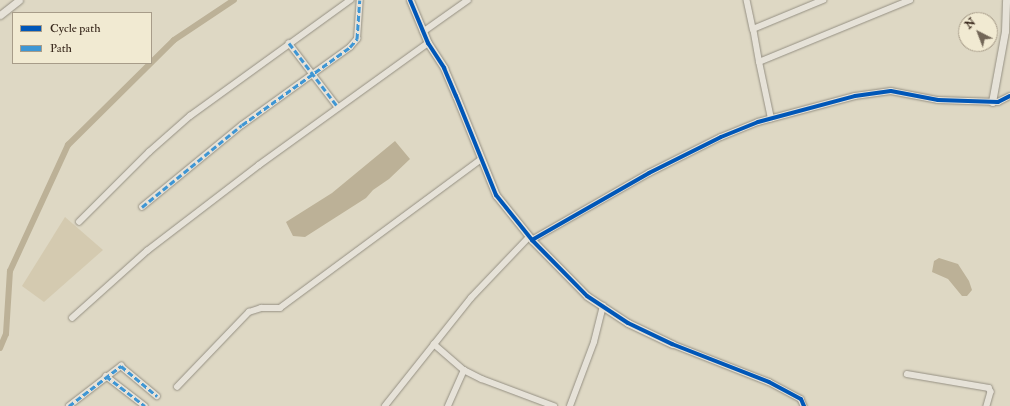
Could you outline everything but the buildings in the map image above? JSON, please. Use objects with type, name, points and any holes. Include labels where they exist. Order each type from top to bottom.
[{"type":"street","points":[[0,15],[19,0]]},
{"type":"street","points":[[79,222],[149,152],[190,116],[288,43],[350,0]]},
{"type":"street","points":[[142,207],[242,125],[311,74],[340,55],[357,39],[360,0]]},
{"type":"street","points":[[410,0],[428,43],[447,75],[480,160],[496,195],[530,239],[587,296],[628,323],[672,344],[769,382],[801,399],[804,406]]},
{"type":"street","points":[[423,32],[468,0]]},
{"type":"street","points":[[747,0],[771,119]]},
{"type":"street","points":[[753,29],[823,0]]},
{"type":"street","points":[[759,62],[910,0]]},
{"type":"street","points":[[992,102],[1005,31],[1006,0]]},
{"type":"street","points":[[288,43],[338,107]]},
{"type":"street","points":[[72,318],[147,251],[338,107],[428,43]]},
{"type":"street","points":[[385,406],[471,298],[530,239],[649,173],[721,137],[771,119],[855,96],[891,91],[938,100],[992,102],[1010,96]]},
{"type":"street","points":[[177,387],[249,312],[261,308],[280,308],[480,160]]},
{"type":"street","points":[[570,406],[594,342],[603,306]]},
{"type":"street","points":[[434,344],[464,370],[482,380],[554,406]]},
{"type":"street","points":[[69,406],[106,376],[124,366],[157,396]]},
{"type":"street","points":[[448,406],[464,370]]},
{"type":"street","points":[[907,374],[989,388],[990,392],[987,406]]},
{"type":"street","points":[[106,376],[145,406]]},
{"type":"shaded area","points":[[395,141],[410,159],[389,179],[373,190],[366,198],[305,237],[293,236],[286,222],[332,193]]},
{"type":"shaded area","points":[[65,217],[103,250],[44,302],[22,286]]},
{"type":"shaded area","points":[[939,258],[958,264],[969,281],[972,290],[967,296],[962,296],[948,279],[932,272],[934,261]]},
{"type":"waterway","points":[[152,62],[174,40],[234,0]]},
{"type":"waterway","points":[[0,348],[6,334],[10,271],[68,145],[150,64]]},
{"type":"marked path","points":[[142,207],[242,125],[350,47],[357,39],[360,0]]},
{"type":"marked path","points":[[289,43],[338,107]]},
{"type":"marked path","points":[[69,406],[121,366],[157,396]]},
{"type":"marked path","points":[[106,376],[145,406]]},
{"type":"cycle path","points":[[410,0],[428,43],[444,68],[496,195],[532,240],[587,296],[628,323],[672,344],[769,382],[801,399],[804,406]]},
{"type":"cycle path","points":[[532,240],[649,173],[721,137],[758,122],[855,96],[891,91],[938,100],[998,102],[1010,96]]}]
